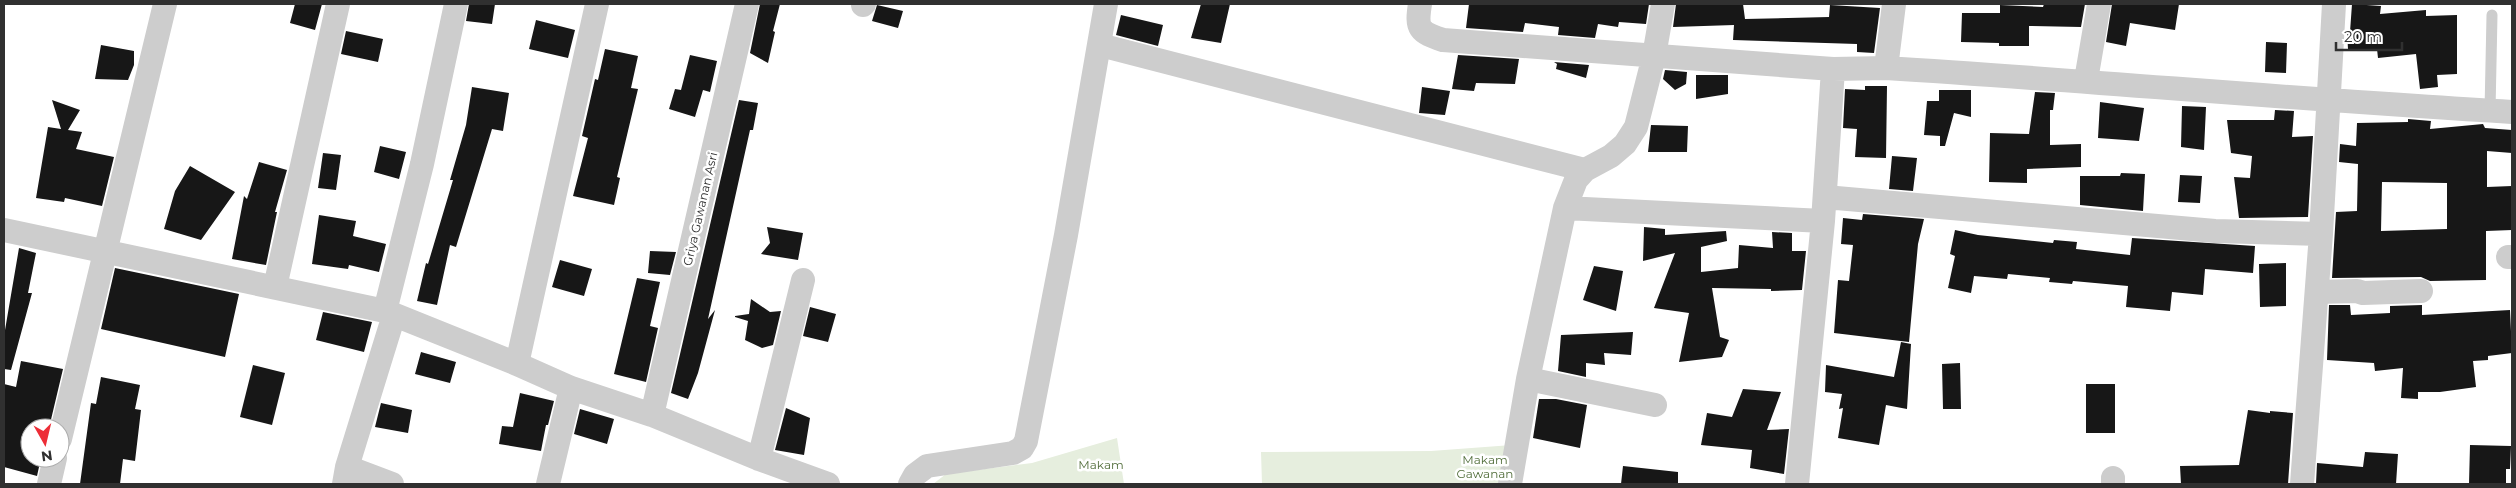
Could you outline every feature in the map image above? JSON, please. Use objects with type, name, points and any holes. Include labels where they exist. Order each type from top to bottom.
[{"type":"street","points":[[65,418],[107,252],[165,4]]},
{"type":"street","points":[[275,288],[338,4]]},
{"type":"street","points":[[392,484],[346,476],[390,313],[456,4]]},
{"type":"street","points":[[517,364],[597,4]]},
{"type":"street","name":"Griya Gawanan Asri","points":[[652,415],[747,4]]},
{"type":"street","points":[[910,484],[915,476],[927,466],[1013,452],[1022,448],[1026,440],[1106,4]]},
{"type":"street","points":[[1420,4],[1418,22],[1420,28],[1426,34],[1443,40],[1833,69],[1886,68],[2086,80],[2327,101],[2450,115],[2501,111]]},
{"type":"street","points":[[1510,484],[1528,380],[1565,208],[1576,180],[1585,170],[1611,156],[1625,144],[1636,127],[1654,56],[1663,4]]},
{"type":"street","points":[[1886,68],[1894,4]]},
{"type":"street","points":[[2086,80],[2099,4]]},
{"type":"street","points":[[2302,484],[2322,234],[2327,101],[2334,4]]},
{"type":"street","points":[[1100,45],[1585,170]]},
{"type":"street","points":[[1797,484],[1823,221],[1833,69]]},
{"type":"street","points":[[1825,197],[2159,227],[2322,234]]},
{"type":"street","points":[[1565,208],[1823,221]]},
{"type":"street","points":[[4,230],[390,313],[517,364],[571,388],[652,415],[759,459],[828,484]]},
{"type":"street","points":[[759,459],[803,280]]},
{"type":"street","points":[[2317,292],[2422,291]]},
{"type":"street","points":[[1528,380],[1655,405]]},
{"type":"street","points":[[548,484],[571,388]]},
{"type":"street","points":[[49,484],[53,468]]},
{"type":"lane","points":[[2492,16],[2501,111]]},
{"type":"green space","name":"Makam","points":[[1117,438],[1124,484],[933,484],[946,474],[1032,463]]},
{"type":"green space","name":"Makam Gawanan","points":[[1512,445],[1500,484],[1262,484],[1261,452],[1431,451]]},
{"type":"building","points":[[295,4],[322,4],[315,30],[290,23]]},
{"type":"building","points":[[469,4],[495,4],[492,24],[466,21]]},
{"type":"building","points":[[760,4],[780,4],[768,63],[750,53]]},
{"type":"building","points":[[1201,4],[1230,4],[1221,43],[1191,38]]},
{"type":"building","points":[[1469,4],[1649,4],[1646,24],[1619,22],[1618,27],[1598,24],[1595,38],[1558,35],[1559,27],[1525,23],[1523,32],[1466,28]]},
{"type":"building","points":[[1676,4],[1743,4],[1745,19],[1829,17],[1830,5],[1880,8],[1874,53],[1857,52],[1857,44],[1733,40],[1734,25],[1673,27]]},
{"type":"building","points":[[2044,4],[2085,4],[2081,27],[2029,26],[2029,46],[1999,46],[1999,43],[1961,42],[1962,13],[2000,13],[2000,5],[2043,7]]},
{"type":"building","points":[[2112,4],[2179,4],[2175,30],[2130,23],[2126,46],[2106,42]]},
{"type":"building","points":[[2352,4],[2381,6],[2380,14],[2426,10],[2426,16],[2457,15],[2457,74],[2437,75],[2438,87],[2420,89],[2416,54],[2378,58],[2377,49],[2348,49],[2347,32],[2350,32]]},
{"type":"building","points":[[877,5],[903,11],[898,28],[872,21]]},
{"type":"building","points":[[1121,15],[1163,25],[1158,46],[1116,35]]},
{"type":"building","points":[[536,20],[575,30],[568,58],[529,49]]},
{"type":"building","points":[[346,31],[383,39],[378,62],[341,54]]},
{"type":"building","points":[[2266,42],[2287,43],[2286,73],[2265,72]]},
{"type":"building","points":[[101,45],[134,51],[134,65],[128,80],[95,79]]},
{"type":"building","points":[[605,49],[638,56],[631,88],[638,89],[617,177],[620,178],[614,205],[573,196],[588,138],[582,136],[595,79],[598,80]]},
{"type":"building","points":[[690,55],[717,61],[710,92],[703,90],[695,117],[669,109],[675,89],[681,90]]},
{"type":"building","points":[[1458,55],[1519,59],[1515,84],[1476,83],[1474,91],[1452,89]]},
{"type":"building","points":[[1554,62],[1589,65],[1586,78],[1556,69],[1557,64]]},
{"type":"building","points":[[1665,70],[1687,72],[1686,84],[1675,90],[1663,79]]},
{"type":"building","points":[[1696,75],[1728,75],[1728,94],[1696,99]]},
{"type":"building","points":[[1865,86],[1887,86],[1886,158],[1855,157],[1857,129],[1843,128],[1845,89],[1865,90]]},
{"type":"building","points":[[472,87],[509,93],[503,131],[492,129],[456,247],[450,245],[437,305],[417,301],[426,263],[428,264],[453,180],[450,180],[466,125]]},
{"type":"building","points":[[1422,87],[1450,91],[1445,115],[1419,113]]},
{"type":"building","points":[[1939,90],[1971,90],[1971,117],[1954,113],[1945,146],[1940,146],[1940,136],[1924,135],[1927,101],[1939,101]]},
{"type":"building","points":[[2035,92],[2055,93],[2053,110],[2050,110],[2050,145],[2081,144],[2081,167],[2027,169],[2027,183],[1989,182],[1990,133],[2029,134]]},
{"type":"building","points":[[52,100],[80,110],[68,130],[82,132],[76,149],[114,157],[102,206],[65,198],[64,202],[36,198],[48,127],[61,129]]},
{"type":"building","points":[[739,100],[758,103],[753,130],[750,130],[708,319],[715,310],[698,373],[688,399],[671,393]]},
{"type":"building","points":[[2100,102],[2144,108],[2139,141],[2098,138]]},
{"type":"building","points":[[2182,106],[2206,107],[2204,150],[2181,147]]},
{"type":"building","points":[[2275,110],[2294,111],[2292,137],[2313,136],[2308,217],[2239,218],[2234,177],[2250,178],[2252,156],[2231,153],[2227,120],[2274,120]]},
{"type":"building","points":[[2408,119],[2431,121],[2430,129],[2483,124],[2485,128],[2512,130],[2512,153],[2487,151],[2487,187],[2512,186],[2512,230],[2486,231],[2486,280],[2430,281],[2421,277],[2332,278],[2336,212],[2357,211],[2358,164],[2339,162],[2340,144],[2356,146],[2357,123],[2408,122]],"holes":[[[2382,182],[2447,183],[2447,229],[2381,231]]]},
{"type":"building","points":[[1651,125],[1688,126],[1687,152],[1648,152]]},
{"type":"building","points":[[380,146],[406,152],[399,179],[374,172]]},
{"type":"building","points":[[323,153],[341,155],[336,190],[318,188]]},
{"type":"building","points":[[1892,156],[1917,158],[1913,191],[1889,189]]},
{"type":"building","points":[[259,162],[287,170],[275,212],[277,212],[266,265],[232,259],[244,196],[247,199]]},
{"type":"building","points":[[190,166],[235,192],[201,240],[164,229],[175,191]]},
{"type":"building","points":[[2121,173],[2145,174],[2143,211],[2080,205],[2080,176],[2120,176]]},
{"type":"building","points":[[2180,175],[2202,176],[2200,203],[2178,202]]},
{"type":"building","points":[[1863,214],[1924,219],[1918,244],[1909,342],[1834,333],[1838,280],[1849,281],[1853,245],[1841,244],[1843,218],[1862,220]]},
{"type":"building","points":[[319,215],[356,221],[353,236],[386,244],[379,272],[349,265],[348,269],[312,264]]},
{"type":"building","points":[[767,227],[803,233],[798,260],[761,254],[770,243]]},
{"type":"building","points":[[1644,227],[1665,229],[1665,235],[1726,231],[1727,241],[1701,247],[1701,272],[1738,268],[1739,245],[1773,248],[1772,232],[1792,233],[1792,251],[1806,251],[1802,290],[1771,291],[1771,289],[1712,288],[1720,337],[1729,340],[1722,357],[1679,362],[1689,313],[1654,308],[1675,253],[1643,261]]},
{"type":"building","points":[[1955,230],[1978,235],[2053,243],[2054,240],[2077,242],[2076,249],[2130,255],[2132,238],[2255,246],[2253,273],[2205,269],[2203,295],[2172,292],[2170,311],[2126,307],[2128,286],[2073,281],[2072,284],[2049,282],[2050,278],[2008,274],[2007,279],[1974,276],[1971,293],[1948,288],[1955,256],[1950,254]]},
{"type":"building","points":[[19,248],[36,253],[28,293],[32,293],[11,370],[4,369],[4,336]]},
{"type":"building","points":[[650,251],[676,252],[670,275],[648,273]]},
{"type":"building","points":[[560,260],[592,269],[584,296],[552,287]]},
{"type":"building","points":[[2286,263],[2286,306],[2260,307],[2259,264]]},
{"type":"building","points":[[1594,266],[1623,271],[1616,311],[1583,300]]},
{"type":"building","points":[[115,268],[239,294],[225,357],[101,329]]},
{"type":"building","points":[[637,278],[660,282],[650,326],[658,328],[646,382],[614,374]]},
{"type":"building","points":[[751,299],[770,312],[781,311],[773,345],[762,348],[745,340],[748,321],[735,316],[749,314]]},
{"type":"building","points":[[2329,305],[2350,305],[2351,315],[2390,313],[2390,306],[2422,305],[2422,315],[2510,310],[2512,353],[2488,356],[2488,360],[2473,361],[2476,387],[2440,392],[2418,392],[2418,399],[2401,398],[2403,368],[2375,371],[2374,363],[2327,360]]},
{"type":"building","points":[[810,307],[836,314],[828,342],[803,336]]},
{"type":"building","points":[[323,312],[372,322],[364,352],[316,340]]},
{"type":"building","points":[[1633,332],[1631,355],[1604,353],[1605,365],[1586,363],[1586,377],[1558,371],[1561,335]]},
{"type":"building","points":[[1901,342],[1911,344],[1907,409],[1886,405],[1879,445],[1838,438],[1843,408],[1839,409],[1842,394],[1825,392],[1826,365],[1894,377]]},
{"type":"building","points":[[421,352],[456,362],[450,383],[415,374]]},
{"type":"building","points":[[21,361],[63,369],[51,418],[20,418],[20,468],[39,468],[37,476],[4,467],[4,384],[16,387]]},
{"type":"building","points":[[1960,363],[1961,409],[1943,409],[1942,364]]},
{"type":"building","points":[[253,365],[285,373],[272,425],[240,417]]},
{"type":"building","points":[[101,377],[140,385],[135,409],[141,410],[135,461],[123,459],[120,484],[80,484],[91,403],[96,404]]},
{"type":"building","points":[[2086,384],[2115,384],[2115,433],[2086,433]]},
{"type":"building","points":[[1743,389],[1781,392],[1767,430],[1789,429],[1784,474],[1750,468],[1752,450],[1701,445],[1707,413],[1732,417]]},
{"type":"building","points":[[520,393],[554,401],[548,425],[546,425],[541,451],[499,444],[502,426],[513,427]]},
{"type":"building","points":[[1539,399],[1556,399],[1587,405],[1580,448],[1533,438]]},
{"type":"building","points":[[381,403],[412,410],[408,433],[375,427]]},
{"type":"building","points":[[786,408],[810,418],[804,455],[775,450]]},
{"type":"building","points":[[580,409],[614,419],[607,444],[574,434]]},
{"type":"building","points":[[2248,410],[2270,413],[2270,411],[2293,413],[2288,484],[2181,484],[2180,466],[2239,465]]},
{"type":"building","points":[[2470,445],[2511,446],[2510,469],[2506,469],[2506,484],[2469,484]]},
{"type":"building","points":[[2365,452],[2398,454],[2396,484],[2316,484],[2317,463],[2363,467]]},
{"type":"building","points":[[1623,466],[1678,472],[1678,484],[1621,484]]}]
